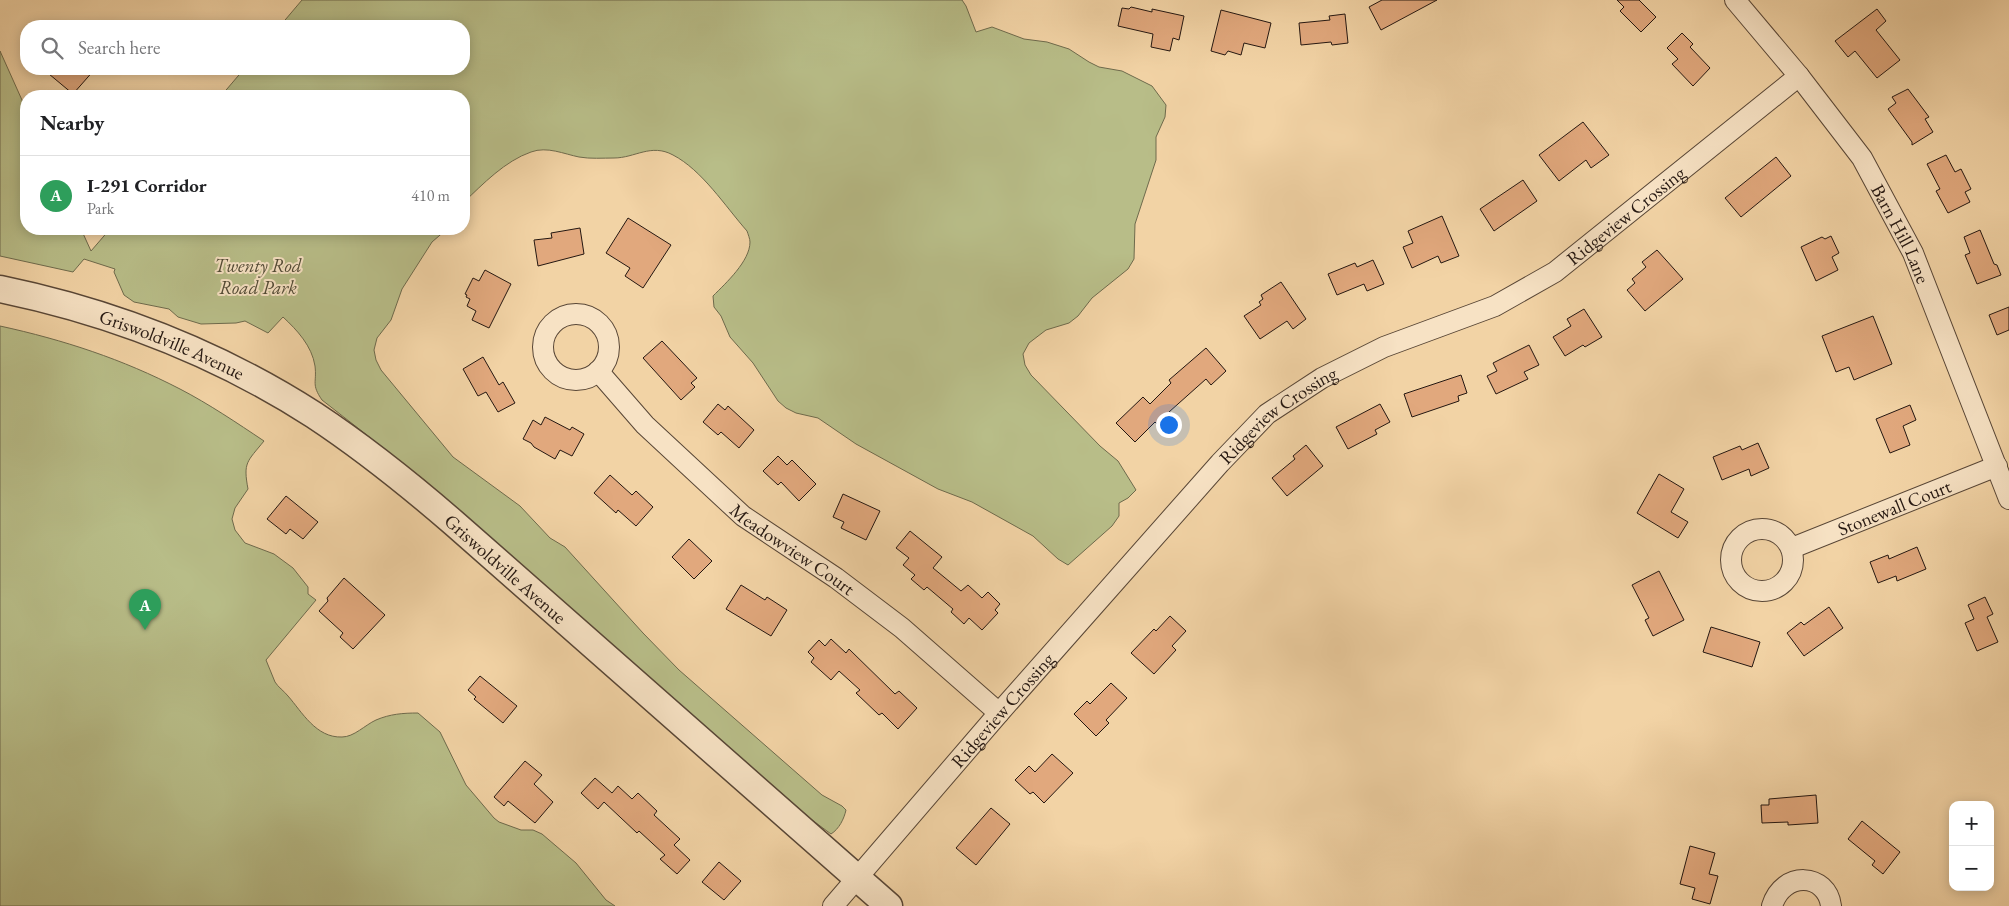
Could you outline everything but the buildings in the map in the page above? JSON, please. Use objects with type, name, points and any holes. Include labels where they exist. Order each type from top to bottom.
[{"type":"street","name":"Barn Hill Lane","points":[[1735,0],[1799,76],[1862,158],[1913,253],[2009,499]]},
{"type":"street","name":"Ridgeview Crossing","points":[[833,906],[999,713],[1220,463],[1267,414],[1322,378],[1375,351],[1495,306],[1555,272],[1799,76]]},
{"type":"street","name":"Griswoldville Avenue","points":[[0,289],[74,307],[153,333],[216,362],[313,415],[366,452],[455,524],[889,906]]},
{"type":"street","name":"Meadowview Court","points":[[598,371],[645,425],[743,516],[836,578],[902,628],[999,713]]},
{"type":"street","name":"Stonewall Court","points":[[1792,548],[1997,466]]},
{"type":"street","points":[[1772,906],[1775,896],[1782,887],[1793,881],[1804,880],[1816,883],[1825,891],[1831,906]]},
{"type":"green space","points":[[302,0],[962,0],[976,32],[992,27],[1024,39],[1047,42],[1069,49],[1099,67],[1122,71],[1152,86],[1166,105],[1165,117],[1156,137],[1156,160],[1135,224],[1134,259],[1128,269],[1092,298],[1078,316],[1069,323],[1046,330],[1029,343],[1023,354],[1025,365],[1031,375],[1100,446],[1118,461],[1136,490],[1119,503],[1119,516],[1112,526],[1068,565],[1058,559],[1033,536],[972,502],[938,489],[856,444],[818,418],[796,413],[778,401],[753,363],[730,337],[721,316],[714,307],[713,296],[746,257],[750,242],[747,231],[713,189],[684,162],[673,155],[657,150],[614,158],[592,158],[549,150],[537,150],[521,156],[503,167],[470,197],[470,90],[226,90],[239,75],[470,75],[470,20],[285,20]]},
{"type":"green space","name":"Twenty Rod Road Park","points":[[0,51],[20,96],[20,235],[84,235],[91,251],[105,235],[440,235],[432,242],[402,289],[391,320],[377,338],[374,350],[381,370],[453,457],[520,506],[550,538],[565,547],[679,670],[822,795],[846,810],[836,829],[831,834],[812,820],[423,479],[322,400],[315,387],[315,366],[311,352],[298,333],[283,317],[268,333],[245,321],[201,324],[178,317],[169,309],[134,302],[124,295],[114,272],[115,269],[84,259],[73,272],[0,256]]},
{"type":"green space","points":[[0,326],[70,344],[136,368],[191,395],[264,441],[250,458],[246,467],[248,489],[235,508],[232,519],[235,530],[245,543],[274,554],[293,568],[308,587],[308,594],[316,600],[266,660],[276,684],[310,723],[317,729],[333,736],[351,735],[386,716],[418,713],[440,732],[466,785],[494,818],[499,822],[521,830],[533,830],[542,834],[576,863],[606,900],[615,906],[0,906]]},
{"type":"place","name":"I-291 Corridor","points":[[145,630]]}]
